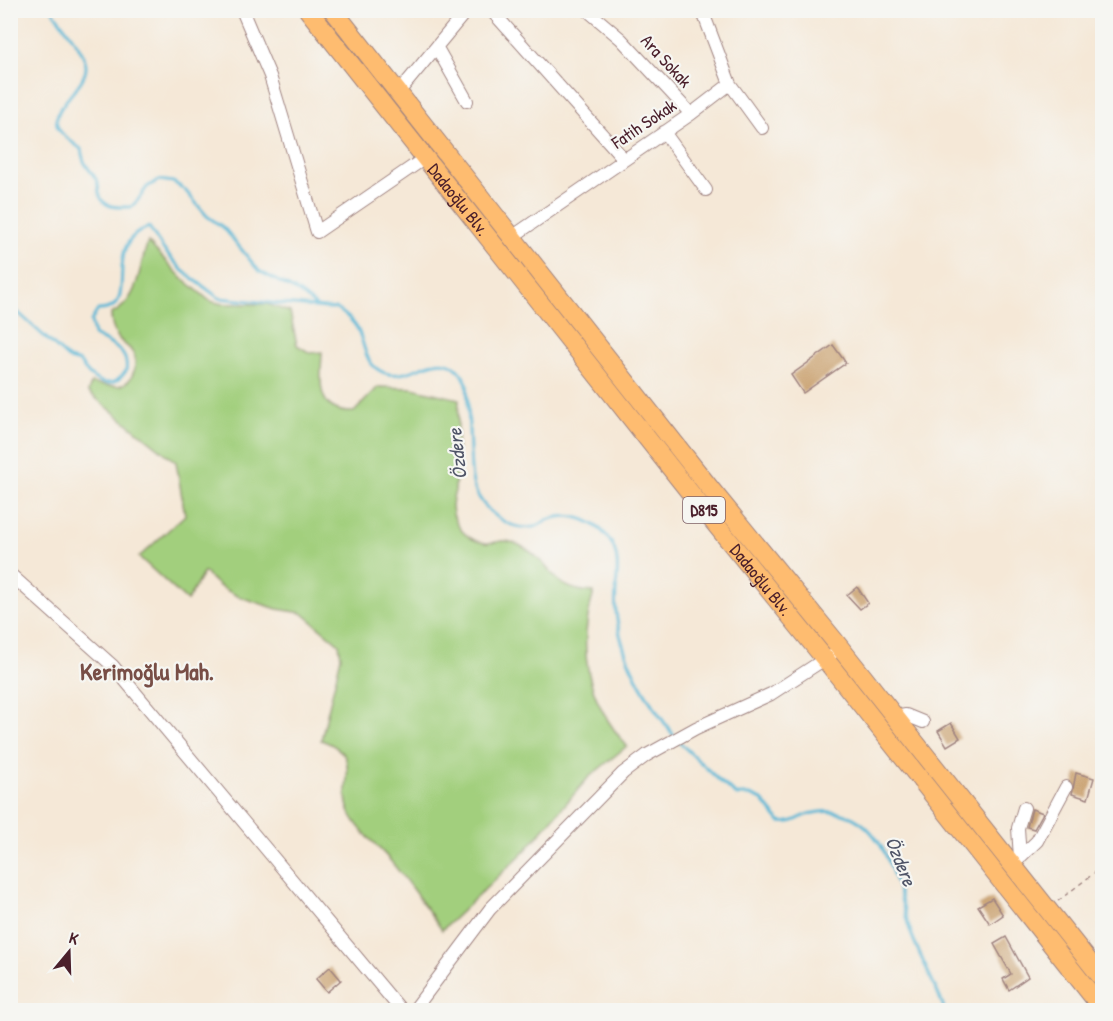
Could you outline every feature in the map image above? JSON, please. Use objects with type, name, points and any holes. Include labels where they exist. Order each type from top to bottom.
[{"type":"highway","name":"Dadaoğlu Blv.","points":[[309,10],[1102,1008]]},
{"type":"highway","name":"Dadaoğlu Blv.","points":[[333,10],[713,492],[1016,862],[1046,909],[1102,978]]},
{"type":"street","points":[[242,10],[270,76],[316,232],[425,158]]},
{"type":"street","points":[[398,93],[467,10]]},
{"type":"street","points":[[491,10],[624,159]]},
{"type":"street","name":"Ara Sokak","points":[[587,10],[621,39],[691,114]]},
{"type":"street","points":[[702,10],[730,84],[762,128]]},
{"type":"street","points":[[437,48],[467,102]]},
{"type":"street","name":"Fatih Sokak","points":[[512,237],[691,114],[730,84]]},
{"type":"street","points":[[664,132],[706,190]]},
{"type":"street","points":[[10,574],[113,666],[401,1011]]},
{"type":"street","points":[[414,1011],[490,909],[623,773],[647,755],[696,728],[771,694],[840,647]]},
{"type":"street","points":[[895,717],[906,715],[923,722]]},
{"type":"street","points":[[1016,862],[1037,841],[1066,787]]},
{"type":"street","points":[[1016,862],[1018,828],[1024,808]]},
{"type":"path","points":[[1046,909],[1102,867]]},
{"type":"green space","points":[[148,242],[181,277],[210,301],[222,304],[267,304],[290,312],[297,345],[310,353],[322,352],[321,383],[326,401],[332,407],[341,411],[354,412],[378,387],[412,388],[459,399],[455,491],[452,508],[457,524],[462,531],[476,541],[488,543],[507,541],[521,546],[535,555],[561,582],[580,591],[594,592],[586,634],[589,674],[602,711],[627,746],[588,778],[524,852],[442,930],[396,868],[353,819],[347,802],[347,762],[335,746],[321,740],[341,657],[339,644],[302,613],[277,609],[237,596],[219,586],[204,572],[187,601],[139,557],[185,515],[176,462],[88,392],[91,383],[123,385],[131,378],[134,371],[134,355],[115,333],[111,314],[128,301],[133,292]]},
{"type":"building","points":[[833,345],[846,363],[803,393],[791,375]]},
{"type":"building","points":[[857,587],[868,603],[860,609],[847,595]]},
{"type":"building","points":[[951,723],[960,738],[947,746],[938,731]]},
{"type":"building","points":[[1076,773],[1094,778],[1088,799],[1072,794]]},
{"type":"building","points":[[1032,809],[1043,813],[1034,829],[1027,827]]},
{"type":"building","points":[[992,898],[1003,915],[990,924],[978,906]]},
{"type":"building","points":[[1006,937],[1028,977],[1009,990],[1003,979],[1011,974],[994,944]]},
{"type":"building","points":[[330,967],[341,980],[327,992],[316,979]]},
{"type":"waterway","points":[[52,10],[82,52],[86,66],[85,74],[61,107],[57,115],[57,123],[62,134],[81,149],[85,163],[97,181],[99,193],[104,202],[111,206],[131,207],[147,187],[159,180],[173,182],[184,189],[207,216],[224,228],[259,271],[300,293],[316,306]]},
{"type":"waterway","name":"Özdere","points":[[10,305],[69,359],[80,362],[95,379],[107,383],[114,382],[126,371],[125,358],[117,348],[94,335],[91,321],[98,310],[112,307],[118,300],[122,261],[126,248],[134,236],[149,227],[164,250],[183,271],[219,298],[337,309],[353,322],[369,360],[385,373],[396,374],[429,364],[449,363],[458,370],[467,383],[472,478],[478,495],[490,511],[506,522],[524,528],[559,517],[568,516],[585,520],[607,536],[612,544],[617,560],[615,603],[623,645],[636,678],[675,737]]},
{"type":"waterway","name":"Özdere","points":[[679,742],[737,795],[750,795],[762,800],[780,822],[791,822],[815,813],[834,812],[859,821],[871,832],[889,863],[911,933],[944,1010]]},
{"type":"district","name":"Kerimoğlu Mah.","points":[[147,672]]}]
